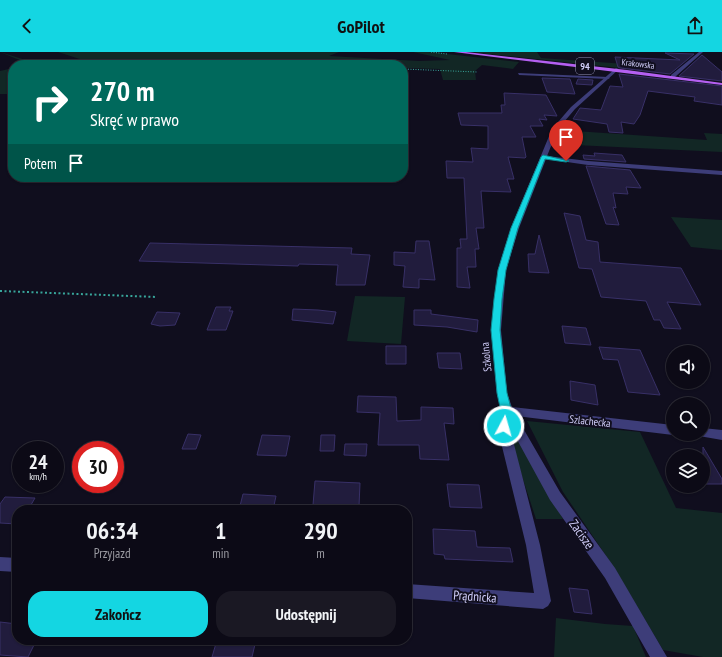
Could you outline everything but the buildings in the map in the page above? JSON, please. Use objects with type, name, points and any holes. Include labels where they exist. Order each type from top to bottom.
[{"type":"main road","name":"Krakowska","points":[[456,52],[617,69],[722,84]]},
{"type":"street","points":[[673,76],[701,52]]},
{"type":"street","name":"Szkolna","points":[[543,601],[533,545],[504,426],[506,412],[502,393],[496,330],[498,297],[502,270],[515,228],[543,157],[556,130],[566,115],[617,69]]},
{"type":"street","points":[[543,157],[566,161],[683,168],[722,173]]},
{"type":"street","name":"Szlachecka","points":[[506,412],[666,429]]},
{"type":"street","name":"Zacisze","points":[[506,412],[555,496],[610,573],[659,657]]},
{"type":"street","points":[[710,434],[722,435]]},
{"type":"street","points":[[0,564],[12,565]]},
{"type":"street","name":"Prądnicka","points":[[412,591],[543,601]]},
{"type":"lane","points":[[522,69],[575,72],[579,77]]},
{"type":"lane","points":[[519,74],[608,78]]},
{"type":"path","points":[[408,69],[477,72]]},
{"type":"path","points":[[0,291],[157,297]]},
{"type":"green space","points":[[0,52],[26,60],[19,60]]},
{"type":"green space","points":[[58,52],[339,52],[329,56],[401,60],[83,60]]},
{"type":"green space","points":[[413,52],[429,52],[519,62],[513,69],[482,65],[475,71],[476,80],[443,80],[440,69],[408,68],[408,60],[450,60]]},
{"type":"green space","points":[[470,52],[537,52],[541,58],[626,64],[629,69]]},
{"type":"green space","points":[[8,69],[8,94],[0,94],[0,71]]},
{"type":"green space","points":[[560,130],[707,140],[704,133],[722,134],[722,152],[554,144]]},
{"type":"green space","points":[[671,217],[722,220],[722,250],[691,247]]},
{"type":"green space","points":[[355,296],[405,297],[401,344],[347,341]]},
{"type":"green space","points":[[527,421],[640,432],[666,487],[666,493],[669,493],[676,508],[722,513],[722,657],[703,657],[663,650],[615,569],[563,492]]},
{"type":"green space","points":[[515,438],[519,440],[563,519],[536,519],[513,449]]},
{"type":"green space","points":[[556,618],[633,626],[646,657],[554,657]]},
{"type":"route","points":[[504,426],[506,412],[499,369],[496,330],[502,270],[515,228],[543,157],[566,161]]}]
